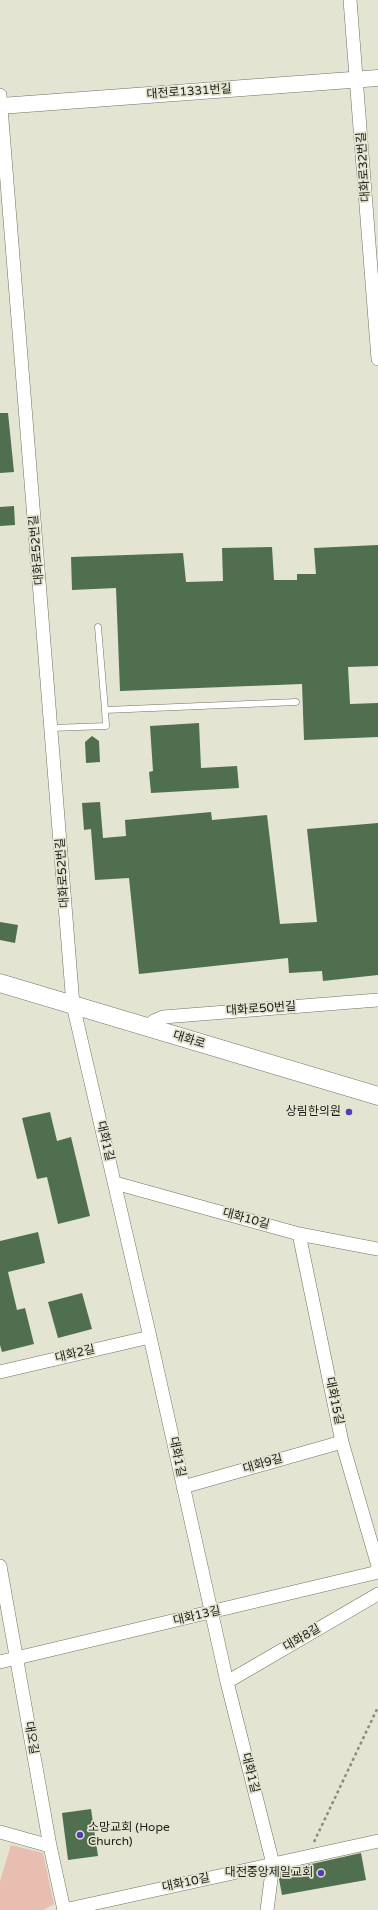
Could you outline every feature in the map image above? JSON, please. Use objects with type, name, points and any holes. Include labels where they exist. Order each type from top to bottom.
[{"type":"main road","name":"대화로","points":[[0,983],[378,1096]]},
{"type":"street","name":"대화로32번길","points":[[350,0],[375,268],[378,359]]},
{"type":"street","name":"대전로1331번길","points":[[0,102],[378,78]]},
{"type":"street","name":"대화로52번길","points":[[0,102],[52,728],[73,1005]]},
{"type":"street","name":"대화로50번길","points":[[146,1027],[163,1017],[378,1000]]},
{"type":"street","name":"대화1길","points":[[73,1005],[115,1183],[227,1682],[273,1864],[267,1910]]},
{"type":"street","name":"대화10길","points":[[115,1183],[299,1234],[378,1249]]},
{"type":"street","name":"대화15길","points":[[299,1234],[342,1442],[378,1566]]},
{"type":"street","name":"대화2길","points":[[0,1372],[150,1337]]},
{"type":"street","name":"대화9길","points":[[183,1487],[342,1442]]},
{"type":"street","name":"대오길","points":[[0,1566],[50,1846],[64,1910]]},
{"type":"street","name":"대화13길","points":[[0,1662],[212,1613],[378,1572]]},
{"type":"street","name":"대화8길","points":[[227,1682],[378,1594]]},
{"type":"street","points":[[0,1832],[50,1846]]},
{"type":"street","name":"대화10길","points":[[64,1910],[378,1841]]},
{"type":"lane","points":[[52,728],[106,726],[98,627]]},
{"type":"lane","points":[[104,710],[296,702]]},
{"type":"path","points":[[307,1856],[378,1707]]},
{"type":"shaded area","points":[[11,1845],[43,1853],[54,1904],[43,1910],[0,1910],[0,1881]]},
{"type":"building","points":[[0,413],[8,413],[14,472],[0,473]]},
{"type":"building","points":[[14,506],[15,525],[0,526],[0,507]]},
{"type":"building","points":[[378,545],[378,666],[348,667],[350,704],[378,703],[378,737],[304,740],[302,684],[120,691],[116,588],[72,590],[71,557],[183,553],[186,582],[223,581],[222,548],[272,547],[274,580],[297,580],[297,574],[316,574],[314,548]]},
{"type":"building","points":[[199,723],[201,768],[237,766],[239,788],[151,793],[149,772],[153,771],[150,726]]},
{"type":"building","points":[[92,736],[99,741],[100,762],[86,763],[85,742]]},
{"type":"building","points":[[100,802],[103,838],[126,836],[125,820],[211,812],[212,820],[267,815],[280,924],[317,922],[307,829],[378,823],[378,975],[323,981],[322,971],[289,973],[288,958],[139,974],[129,878],[95,880],[91,829],[84,830],[82,803]]},
{"type":"building","points":[[0,922],[18,925],[15,943],[0,940]]},
{"type":"building","points":[[50,1112],[57,1141],[71,1137],[90,1216],[58,1224],[47,1177],[37,1179],[22,1118]]},
{"type":"building","points":[[38,1232],[45,1263],[8,1272],[17,1310],[25,1308],[34,1344],[2,1352],[0,1345],[0,1241]]},
{"type":"building","points":[[82,1293],[92,1329],[58,1338],[48,1302]]},
{"type":"building","name":"소망교회 (Hope Church)","points":[[91,1809],[98,1856],[68,1860],[62,1813]]},
{"type":"building","name":"대전중앙제일교회","points":[[361,1853],[366,1880],[282,1895],[279,1879],[280,1871]]},
{"type":"place","name":"상림한의원","points":[[349,1112]]},
{"type":"place","name":"소망교회 (Hope Church)","points":[[80,1835]]},
{"type":"place","name":"대전중앙제일교회","points":[[321,1873]]}]
